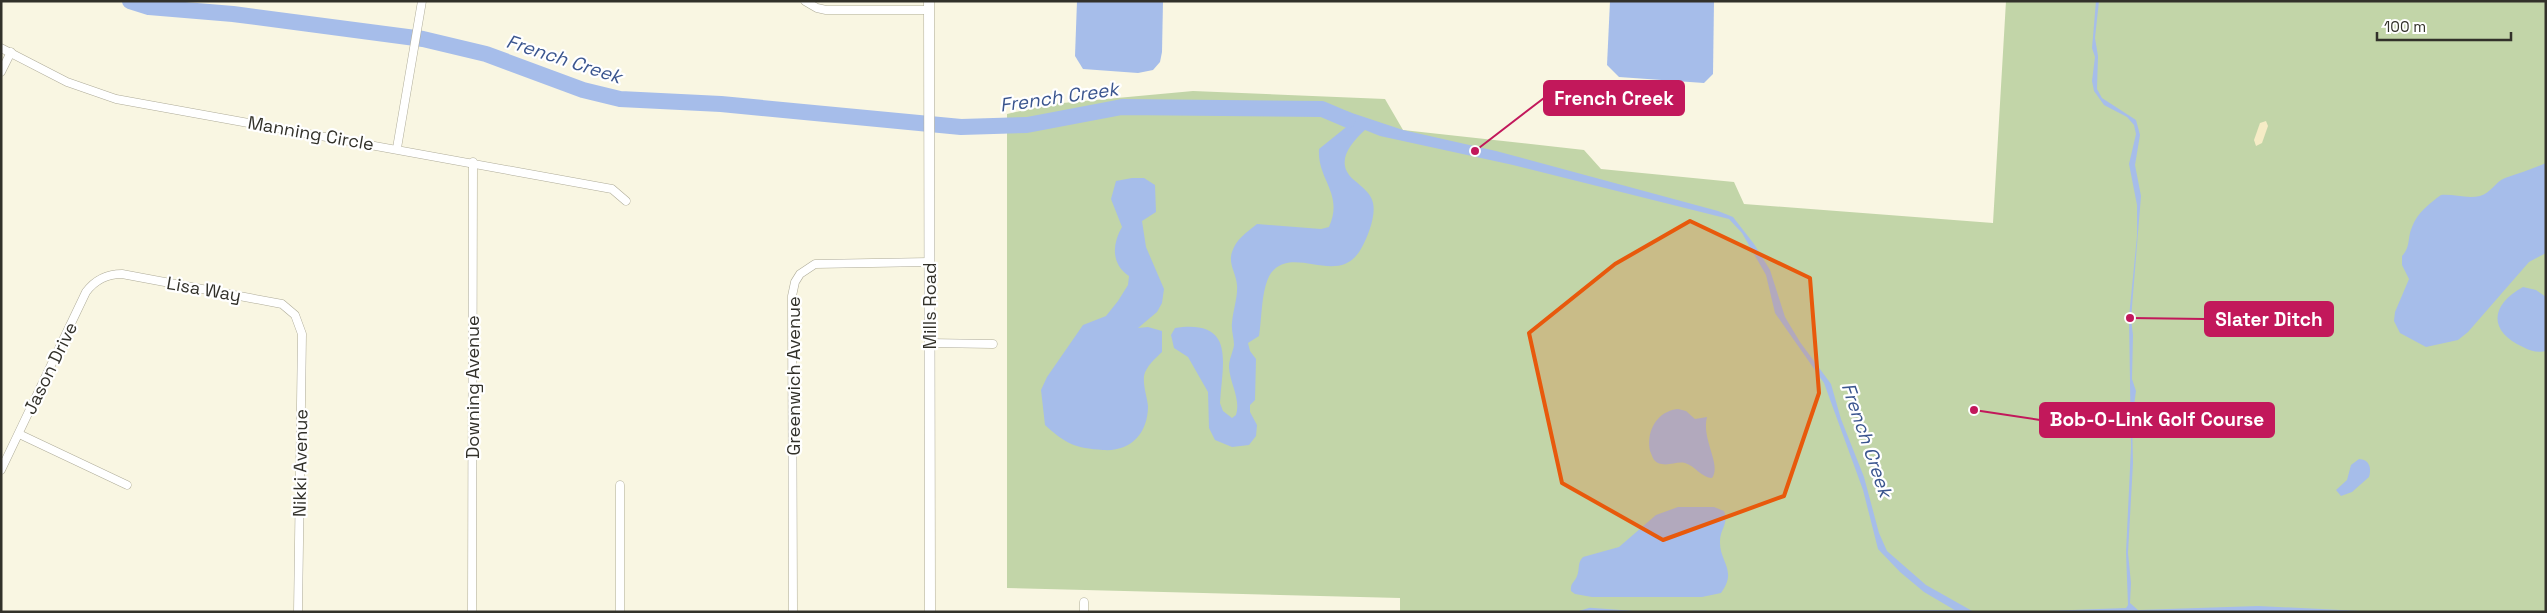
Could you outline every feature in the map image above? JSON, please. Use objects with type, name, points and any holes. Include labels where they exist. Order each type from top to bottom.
[{"type":"street","points":[[397,148],[422,1]]},
{"type":"street","points":[[805,1],[817,8],[826,10],[929,6]]},
{"type":"street","name":"Mills Road","points":[[929,6],[930,612]]},
{"type":"street","name":"Manning Circle","points":[[1,48],[68,82],[116,99],[397,148],[612,189],[626,201]]},
{"type":"street","points":[[1,72],[11,52]]},
{"type":"street","name":"Downing Avenue","points":[[472,612],[473,162]]},
{"type":"street","name":"Greenwich Avenue","points":[[793,612],[792,296],[795,282],[807,268],[824,262],[929,262]]},
{"type":"street","name":"Lisa Way","points":[[108,275],[122,274],[271,300],[282,304],[295,315]]},
{"type":"street","name":"Jason Drive","points":[[1,470],[86,292],[96,281],[108,275]]},
{"type":"street","name":"Nikki Avenue","points":[[295,315],[301,328],[302,337],[298,612]]},
{"type":"street","points":[[929,343],[993,344]]},
{"type":"street","points":[[18,434],[127,485]]},
{"type":"street","points":[[620,485],[620,612]]},
{"type":"street","points":[[1084,602],[1084,612]]},
{"type":"highlighted area","points":[[1690,221],[1810,278],[1819,393],[1784,496],[1663,540],[1562,483],[1529,333],[1615,264]]},
{"type":"green space","points":[[2006,1],[2546,1],[2546,612],[1400,612],[1400,598],[1007,588],[1007,114],[1052,104],[1193,91],[1385,99],[1403,130],[1584,150],[1601,169],[1734,182],[1744,204],[1993,223]]},
{"type":"sand","points":[[2266,121],[2268,126],[2262,143],[2256,146],[2254,140],[2260,123]]},
{"type":"water","points":[[1077,1],[1163,1],[1162,52],[1160,62],[1153,70],[1138,73],[1083,69],[1075,56]]},
{"type":"water","points":[[1610,1],[1714,1],[1713,74],[1704,83],[1619,77],[1607,65]]},
{"type":"water","points":[[2096,1],[2099,1],[2095,38],[2098,56],[2097,89],[2102,98],[2136,120],[2140,135],[2135,165],[2141,196],[2131,319],[2133,335],[2132,379],[2136,391],[2132,420],[2133,463],[2128,553],[2131,583],[2130,603],[2138,610],[2258,606],[2381,612],[2017,612],[2126,608],[2128,605],[2126,552],[2131,447],[2129,317],[2137,236],[2137,205],[2129,164],[2136,134],[2134,125],[2127,117],[2104,105],[2094,91],[2092,81],[2095,57],[2092,48]]},
{"type":"water","points":[[1331,106],[1403,130],[1496,151],[1718,211],[1733,217],[1754,244],[1770,270],[1785,317],[1800,342],[1831,384],[1841,419],[1864,477],[1879,533],[1887,551],[1926,585],[1974,612],[1958,612],[1924,592],[1900,572],[1878,549],[1863,490],[1824,383],[1775,313],[1766,275],[1742,233],[1729,219],[1513,165],[1380,136],[1365,130],[1350,147],[1345,160],[1348,174],[1368,193],[1374,208],[1369,232],[1362,247],[1353,259],[1342,265],[1330,266],[1292,262],[1281,265],[1271,273],[1265,287],[1259,336],[1248,343],[1250,351],[1256,359],[1255,400],[1250,405],[1250,412],[1257,425],[1256,436],[1249,445],[1232,447],[1215,440],[1209,428],[1208,392],[1188,357],[1174,348],[1171,335],[1175,328],[1195,327],[1208,330],[1217,337],[1222,348],[1223,360],[1220,403],[1223,411],[1232,418],[1236,415],[1237,403],[1229,367],[1234,345],[1232,326],[1237,290],[1231,261],[1232,252],[1239,240],[1257,224],[1321,229],[1329,227],[1333,215],[1332,196],[1319,160],[1319,149],[1350,124],[1327,115]]},
{"type":"water","points":[[2546,163],[2546,253],[2529,262],[2468,332],[2458,340],[2426,347],[2400,333],[2394,321],[2395,312],[2409,279],[2402,265],[2402,256],[2407,249],[2414,222],[2420,213],[2441,195],[2480,196],[2505,178]]},
{"type":"water","points":[[1144,178],[1155,185],[1156,212],[1142,221],[1146,247],[1164,289],[1162,303],[1157,312],[1138,328],[1148,327],[1162,331],[1162,352],[1145,372],[1148,406],[1145,425],[1141,433],[1136,439],[1121,448],[1103,450],[1085,448],[1065,441],[1045,425],[1041,390],[1047,377],[1083,325],[1106,316],[1128,285],[1129,276],[1123,271],[1116,260],[1116,240],[1122,227],[1111,199],[1116,181]]},
{"type":"water","points":[[2523,287],[2536,290],[2546,297],[2546,351],[2528,350],[2512,341],[2499,326],[2499,310],[2512,294]]},
{"type":"water","points":[[1678,409],[1686,411],[1695,419],[1707,417],[1707,434],[1715,466],[1712,478],[1705,476],[1685,463],[1662,464],[1656,462],[1653,458],[1649,444],[1655,423],[1664,414]]},
{"type":"water","points":[[2359,459],[2367,462],[2369,465],[2369,477],[2352,492],[2341,496],[2336,490],[2347,480],[2351,465]]},
{"type":"water","points":[[1678,507],[1714,507],[1724,511],[1725,523],[1720,537],[1720,548],[1728,572],[1728,578],[1721,593],[1702,597],[1592,597],[1575,594],[1571,591],[1571,586],[1577,576],[1583,557],[1619,547],[1656,515]]},
{"type":"waterway","name":"French Creek","points":[[130,1],[149,7],[233,14],[423,39],[486,54],[583,90],[620,99],[721,104],[961,127],[1027,125],[1122,107],[1322,109],[1348,120]]},
{"type":"waterway","points":[[1580,612],[1590,609],[1631,612]]},
{"type":"waterway","points":[[1878,612],[1959,611]]},
{"type":"waterway","points":[[1693,612],[1706,612]]},
{"type":"place","name":"French Creek","points":[[1475,151]]},
{"type":"place","name":"Slater Ditch","points":[[2130,318]]},
{"type":"place","name":"Bob-O-Link Golf Course","points":[[1974,410]]}]
